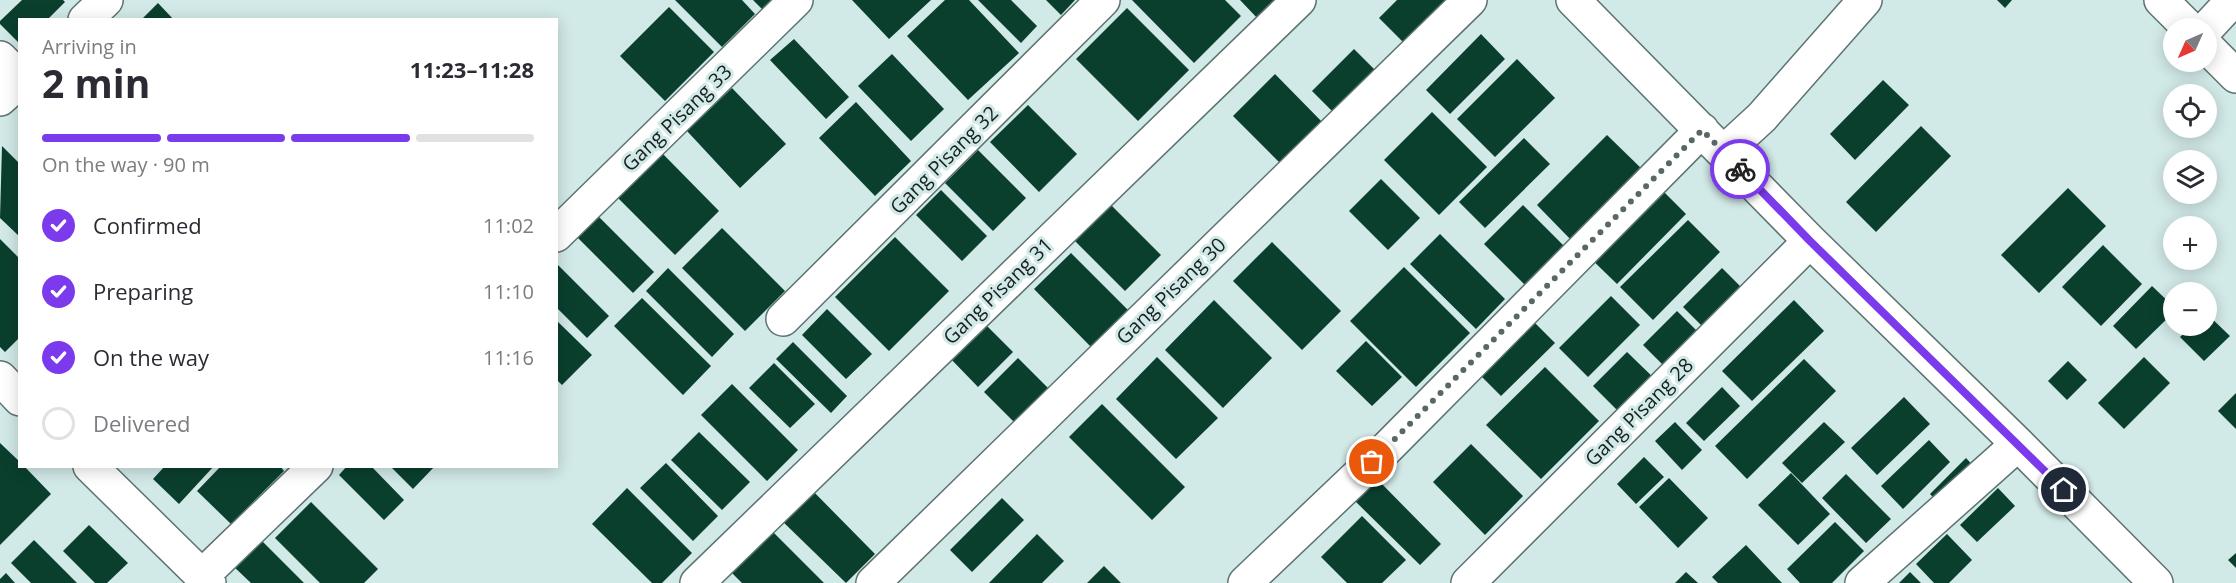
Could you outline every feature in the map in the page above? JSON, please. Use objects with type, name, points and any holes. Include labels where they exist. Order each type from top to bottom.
[{"type":"street","name":"Gang Pisang 33","points":[[558,233],[796,0]]},
{"type":"street","name":"Gang Pisang 32","points":[[783,319],[1103,0]]},
{"type":"street","name":"Gang Pisang 31","points":[[697,583],[1299,0]]},
{"type":"street","name":"Gang Pisang 30","points":[[873,583],[1470,0]]},
{"type":"street","points":[[1572,0],[1810,241],[2018,444],[2156,583]]},
{"type":"street","points":[[1245,583],[1713,141],[1762,117],[1864,0]]},
{"type":"street","points":[[2161,0],[2179,18]]},
{"type":"street","points":[[2216,18],[2233,0]]},
{"type":"street","points":[[2217,57],[2236,76]]},
{"type":"street","points":[[0,58],[18,78]]},
{"type":"street","points":[[0,99],[18,82]]},
{"type":"street","name":"Gang Pisang 28","points":[[1468,583],[1810,241]]},
{"type":"street","points":[[0,378],[18,397]]},
{"type":"street","points":[[1862,583],[2018,444]]},
{"type":"street","points":[[92,468],[206,579],[314,468]]},
{"type":"building","points":[[22,0],[63,0],[65,2],[49,18],[18,18],[18,42],[0,24],[0,21]]},
{"type":"building","points":[[675,0],[742,0],[755,14],[722,47]]},
{"type":"building","points":[[753,0],[773,0],[763,10]]},
{"type":"building","points":[[852,0],[931,0],[889,39]]},
{"type":"building","points":[[945,0],[969,0],[1019,53],[968,100],[907,36]]},
{"type":"building","points":[[978,0],[1011,0],[1037,26],[1021,43]]},
{"type":"building","points":[[1046,0],[1075,0],[1061,15]]},
{"type":"building","points":[[1132,0],[1225,0],[1241,16],[1194,63]]},
{"type":"building","points":[[1240,0],[1279,0],[1259,20]]},
{"type":"building","points":[[1397,0],[1453,0],[1408,47],[1379,18]]},
{"type":"building","points":[[1997,0],[2012,0],[2005,8]]},
{"type":"building","points":[[158,3],[172,18],[143,18]]},
{"type":"building","points":[[669,7],[714,52],[665,101],[620,56]]},
{"type":"building","points":[[1127,8],[1189,70],[1138,121],[1076,59]]},
{"type":"building","points":[[1481,34],[1505,59],[1450,114],[1426,90]]},
{"type":"building","points":[[794,39],[849,97],[826,119],[770,60]]},
{"type":"building","points":[[1354,49],[1381,76],[1339,118],[1312,91]]},
{"type":"building","points":[[892,54],[944,109],[911,141],[858,86]]},
{"type":"building","points":[[1517,59],[1555,98],[1495,157],[1457,119]]},
{"type":"building","points":[[1275,74],[1326,126],[1284,167],[1233,116]]},
{"type":"building","points":[[1883,80],[1909,105],[1855,160],[1830,134]]},
{"type":"building","points":[[732,88],[786,144],[740,188],[687,131]]},
{"type":"building","points":[[856,102],[911,161],[875,196],[819,138]]},
{"type":"building","points":[[1028,105],[1077,154],[1039,192],[990,142]]},
{"type":"building","points":[[1432,112],[1487,167],[1439,215],[1384,160]]},
{"type":"building","points":[[1921,126],[1951,156],[1876,232],[1846,202]]},
{"type":"building","points":[[1607,135],[1644,171],[1573,242],[1537,205]]},
{"type":"building","points":[[1524,138],[1550,164],[1485,228],[1459,202]]},
{"type":"building","points":[[2,146],[18,162],[18,235],[0,218]]},
{"type":"building","points":[[978,150],[1026,198],[993,231],[945,183]]},
{"type":"building","points":[[662,153],[719,211],[675,255],[618,198]]},
{"type":"building","points":[[1381,179],[1420,218],[1388,250],[1349,211]]},
{"type":"building","points":[[1654,182],[1686,214],[1617,284],[1584,252]]},
{"type":"building","points":[[2068,188],[2106,226],[2039,293],[2001,255]]},
{"type":"building","points":[[941,190],[987,236],[962,261],[916,215]]},
{"type":"building","points":[[1111,205],[1161,255],[1125,291],[1075,241]]},
{"type":"building","points":[[1523,205],[1567,249],[1528,288],[1484,244]]},
{"type":"building","points":[[599,217],[654,272],[633,293],[578,238]]},
{"type":"building","points":[[1688,220],[1720,252],[1653,320],[1620,287]]},
{"type":"building","points":[[722,228],[785,291],[745,331],[682,268]]},
{"type":"building","points":[[1440,234],[1505,299],[1476,329],[1410,264]]},
{"type":"building","points":[[895,237],[949,291],[889,351],[835,297]]},
{"type":"building","points":[[0,239],[18,257],[18,339],[5,352],[0,347]]},
{"type":"building","points":[[1272,242],[1341,311],[1302,350],[1233,281]]},
{"type":"building","points":[[2103,245],[2142,284],[2101,326],[2062,287]]},
{"type":"building","points":[[1071,253],[1128,310],[1091,347],[1034,289]]},
{"type":"building","points":[[558,265],[609,316],[587,338],[558,309]]},
{"type":"building","points":[[1404,267],[1470,333],[1416,387],[1350,321]]},
{"type":"building","points":[[668,268],[734,334],[712,357],[646,291]]},
{"type":"building","points":[[1722,268],[1749,295],[1710,334],[1683,307]]},
{"type":"building","points":[[2152,286],[2163,296],[2163,323],[2136,349],[2113,326]]},
{"type":"building","points":[[1611,296],[1640,325],[1588,377],[1559,348]]},
{"type":"building","points":[[642,298],[711,366],[683,395],[614,326]]},
{"type":"building","points":[[1214,300],[1272,358],[1223,408],[1165,350]]},
{"type":"building","points":[[1794,300],[1824,331],[1752,401],[1722,371]]},
{"type":"building","points":[[827,309],[872,354],[846,379],[802,335]]},
{"type":"building","points":[[1677,311],[1703,337],[1669,371],[1643,345]]},
{"type":"building","points":[[1529,317],[1555,343],[1501,396],[1476,371]]},
{"type":"building","points":[[558,322],[592,355],[562,385],[558,381]]},
{"type":"building","points":[[983,322],[1013,352],[978,387],[948,356]]},
{"type":"building","points":[[2217,324],[2230,336],[2204,361],[2180,337],[2217,336]]},
{"type":"building","points":[[1366,341],[1402,377],[1372,406],[1336,371]]},
{"type":"building","points":[[793,342],[847,396],[831,413],[776,359]]},
{"type":"building","points":[[1627,352],[1658,382],[1624,417],[1593,386]]},
{"type":"building","points":[[1157,357],[1218,418],[1176,459],[1116,399]]},
{"type":"building","points":[[2144,357],[2170,383],[2124,429],[2098,403]]},
{"type":"building","points":[[1018,358],[1050,390],[1016,424],[984,392]]},
{"type":"building","points":[[1804,359],[1836,391],[1747,479],[1715,446]]},
{"type":"building","points":[[2068,361],[2087,380],[2067,400],[2048,381]]},
{"type":"building","points":[[774,363],[815,404],[790,428],[749,388]]},
{"type":"building","points":[[1545,367],[1599,421],[1541,479],[1486,425]]},
{"type":"building","points":[[732,384],[798,450],[767,481],[701,415]]},
{"type":"building","points":[[1722,387],[1740,406],[1704,441],[1686,423]]},
{"type":"building","points":[[2236,393],[2236,429],[2218,411]]},
{"type":"building","points":[[1904,397],[1930,424],[1877,475],[1851,448]]},
{"type":"building","points":[[1102,404],[1185,487],[1152,520],[1069,437]]},
{"type":"building","points":[[1675,422],[1702,450],[1682,470],[1655,441]]},
{"type":"building","points":[[1824,422],[1845,442],[1802,483],[1782,463]]},
{"type":"building","points":[[699,432],[750,482],[722,510],[671,460]]},
{"type":"building","points":[[1929,440],[1950,462],[1903,509],[1881,486]]},
{"type":"building","points":[[0,443],[18,460],[18,468],[26,468],[51,494],[0,545]]},
{"type":"building","points":[[1471,444],[1523,496],[1485,535],[1433,482]]},
{"type":"building","points":[[1644,457],[1664,477],[1636,504],[1617,484]]},
{"type":"building","points":[[1966,458],[1979,472],[1943,508],[1930,494]]},
{"type":"building","points":[[666,463],[718,516],[693,541],[640,488]]},
{"type":"building","points":[[163,468],[212,468],[179,504],[153,479]]},
{"type":"building","points":[[219,468],[282,468],[284,471],[231,524],[197,491]]},
{"type":"building","points":[[345,468],[373,468],[404,500],[384,520],[339,475]]},
{"type":"building","points":[[392,468],[433,468],[413,489]]},
{"type":"building","points":[[1791,473],[1830,514],[1798,545],[1758,505]]},
{"type":"building","points":[[1846,474],[1891,519],[1866,543],[1822,498]]},
{"type":"building","points":[[1669,478],[1708,518],[1678,548],[1639,507]]},
{"type":"building","points":[[1377,479],[1441,544],[1420,565],[1355,501]]},
{"type":"building","points":[[808,486],[875,554],[846,583],[778,517]]},
{"type":"building","points":[[627,488],[692,553],[662,583],[652,583],[592,524]]},
{"type":"building","points":[[1998,488],[2015,506],[1977,542],[1960,525]]},
{"type":"building","points":[[1002,498],[1024,520],[972,572],[950,550]]},
{"type":"building","points":[[311,502],[378,569],[364,583],[320,583],[275,538]]},
{"type":"building","points":[[1362,516],[1406,560],[1382,583],[1347,583],[1321,557]]},
{"type":"building","points":[[1835,522],[1864,551],[1832,583],[1800,583],[1787,569]]},
{"type":"building","points":[[89,525],[128,563],[107,583],[95,583],[63,551]]},
{"type":"building","points":[[773,532],[824,583],[742,583],[732,573]]},
{"type":"building","points":[[1037,534],[1064,561],[1042,583],[989,583]]},
{"type":"building","points":[[1947,534],[1972,560],[1949,583],[1934,583],[1916,564]]},
{"type":"building","points":[[259,538],[304,583],[251,583],[232,565]]},
{"type":"building","points":[[34,540],[77,583],[31,583],[11,563]]},
{"type":"building","points":[[1746,545],[1782,583],[1718,583],[1712,577]]},
{"type":"building","points":[[2236,553],[2236,568],[2228,560]]},
{"type":"building","points":[[1104,566],[1121,583],[1087,583]]},
{"type":"building","points":[[1686,572],[1698,583],[1675,583]]},
{"type":"building","points":[[1910,572],[1921,583],[1899,583]]},
{"type":"building","points":[[6,573],[15,583],[0,583],[0,579]]},
{"type":"way so far","points":[[1372,462],[1702,130],[1740,169]]},
{"type":"route","points":[[1740,169],[1810,241],[2064,490]]}]
